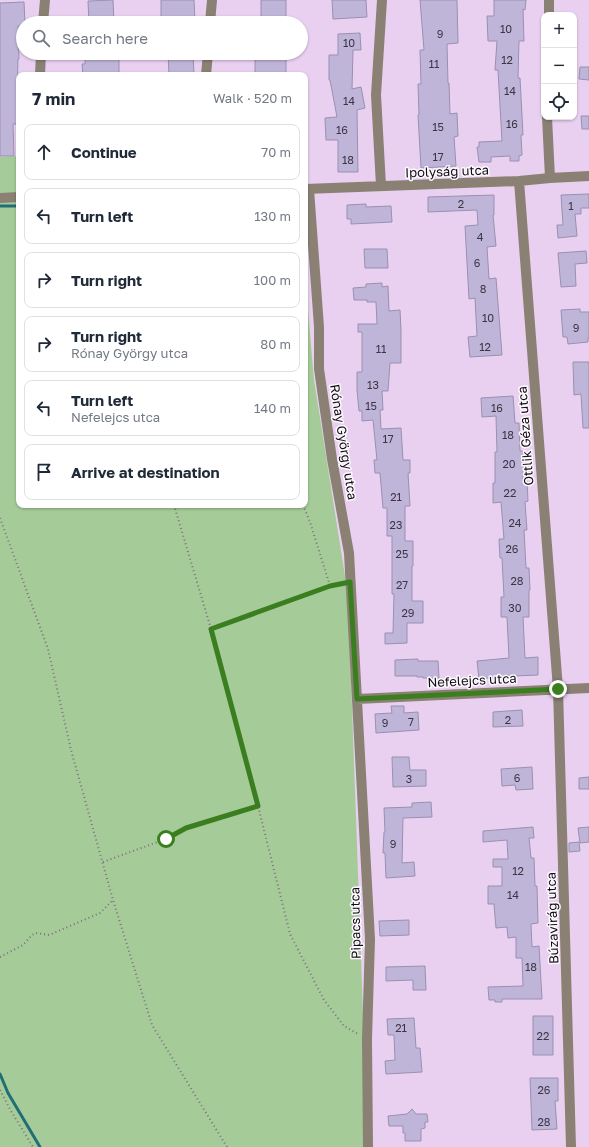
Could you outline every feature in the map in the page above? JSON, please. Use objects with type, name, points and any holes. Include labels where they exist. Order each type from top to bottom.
[{"type":"street","points":[[44,16],[45,0]]},
{"type":"street","points":[[211,16],[212,0]]},
{"type":"street","points":[[381,186],[376,95],[382,0]]},
{"type":"street","points":[[549,0],[549,12]]},
{"type":"street","points":[[40,72],[41,60]]},
{"type":"street","points":[[206,72],[207,60]]},
{"type":"street","points":[[547,120],[550,178]]},
{"type":"street","name":"Ipolyság utca","points":[[308,189],[519,181],[589,176]]},
{"type":"street","name":"Ottlik Géza utca","points":[[519,181],[558,689]]},
{"type":"street","points":[[0,198],[16,198]]},
{"type":"street","name":"Rónay György utca","points":[[308,202],[318,328],[319,369],[331,451],[349,552],[357,699]]},
{"type":"street","name":"Nefelejcs utca","points":[[357,699],[589,688]]},
{"type":"street","name":"Búzavirág utca","points":[[558,689],[571,1147]]},
{"type":"street","name":"Pipacs utca","points":[[357,699],[370,939],[367,1039],[368,1147]]},
{"type":"path","points":[[175,508],[211,629],[290,934],[324,1000],[344,1026],[367,1039]]},
{"type":"path","points":[[304,508],[330,586]]},
{"type":"path","points":[[0,518],[48,649],[71,750],[113,900],[152,1025],[227,1147]]},
{"type":"path","points":[[211,629],[330,586],[350,582]]},
{"type":"path","points":[[103,862],[166,839],[186,828],[258,806]]},
{"type":"path","points":[[0,957],[23,945],[32,935],[36,933],[48,935],[100,913],[113,900]]},
{"type":"path","points":[[0,1090],[33,1147]]},
{"type":"green space","points":[[16,156],[16,508],[308,508],[308,310],[314,380],[348,595],[364,1041],[364,1147],[0,1147],[0,157]]},
{"type":"building","points":[[113,0],[114,16],[89,16],[88,1]]},
{"type":"building","points":[[161,0],[194,0],[195,16],[161,16]]},
{"type":"building","points":[[261,0],[286,0],[286,16],[261,16]]},
{"type":"building","points":[[332,0],[366,0],[367,17],[333,19]]},
{"type":"building","points":[[420,0],[457,0],[458,43],[447,44],[450,114],[457,113],[458,136],[454,137],[456,166],[421,168],[418,84],[421,84],[420,50],[424,50]]},
{"type":"building","points":[[494,0],[526,0],[525,10],[523,9],[524,41],[519,41],[518,78],[520,78],[523,135],[521,135],[522,155],[519,156],[519,161],[510,161],[510,156],[491,157],[491,162],[479,162],[477,147],[479,147],[479,142],[502,141],[498,70],[495,70],[497,41],[488,41],[487,16],[494,16]]},
{"type":"building","points":[[24,2],[25,16],[16,16],[16,60],[18,60],[18,72],[16,72],[16,124],[13,124],[14,156],[0,156],[0,3]]},
{"type":"building","points":[[360,33],[361,50],[353,50],[352,89],[361,87],[365,108],[357,110],[358,172],[338,172],[338,140],[326,140],[325,118],[337,117],[329,80],[329,55],[338,55],[338,34]]},
{"type":"building","points":[[85,60],[119,60],[119,72],[83,72],[82,64],[85,64]]},
{"type":"building","points":[[168,60],[193,60],[194,72],[169,72]]},
{"type":"building","points":[[255,60],[286,60],[286,72],[255,72]]},
{"type":"building","points":[[580,67],[589,67],[589,80],[579,79]]},
{"type":"building","points":[[581,116],[589,116],[589,129],[582,129]]},
{"type":"building","points":[[589,194],[589,208],[581,208],[581,214],[575,214],[577,236],[558,238],[557,225],[563,225],[561,195]]},
{"type":"building","points":[[494,195],[493,215],[496,246],[487,247],[489,279],[496,278],[502,355],[470,357],[468,337],[477,336],[475,298],[469,299],[465,226],[478,225],[477,210],[428,212],[428,197]]},
{"type":"building","points":[[366,204],[366,207],[391,206],[392,222],[351,224],[351,219],[347,219],[347,205]]},
{"type":"building","points":[[364,249],[387,249],[388,268],[365,268]]},
{"type":"building","points":[[586,251],[587,263],[575,264],[576,286],[561,287],[558,253]]},
{"type":"building","points":[[382,283],[382,287],[388,286],[389,311],[400,310],[401,363],[390,363],[388,391],[382,391],[383,410],[380,410],[381,429],[401,428],[403,460],[410,460],[410,473],[408,473],[410,506],[405,506],[405,541],[413,541],[412,601],[423,601],[423,623],[407,623],[407,643],[385,644],[385,633],[393,633],[394,594],[392,594],[392,536],[387,536],[387,508],[383,508],[380,473],[375,473],[374,460],[377,460],[373,420],[362,421],[362,411],[359,411],[357,390],[357,372],[362,372],[362,332],[358,332],[358,324],[377,324],[376,302],[354,300],[353,288],[366,287],[366,284]]},
{"type":"building","points":[[580,309],[580,312],[589,312],[588,342],[568,344],[567,337],[563,337],[561,310]]},
{"type":"building","points":[[573,362],[589,362],[589,428],[583,428],[581,394],[574,395]]},
{"type":"building","points":[[513,396],[515,423],[519,423],[520,451],[523,451],[523,482],[527,481],[528,501],[525,502],[527,530],[524,530],[526,568],[529,568],[530,590],[529,617],[523,617],[525,658],[538,657],[538,675],[514,675],[479,679],[477,661],[509,658],[507,617],[501,617],[501,597],[504,597],[502,558],[500,558],[499,539],[504,539],[501,502],[493,503],[493,483],[495,483],[495,452],[497,452],[496,416],[482,417],[481,398]]},
{"type":"building","points":[[418,659],[418,661],[438,661],[439,678],[395,676],[395,660]]},
{"type":"building","points":[[391,706],[404,706],[404,713],[418,712],[419,730],[376,733],[375,714],[392,713]]},
{"type":"building","points":[[522,710],[523,726],[493,727],[493,712]]},
{"type":"building","points":[[392,757],[409,757],[410,770],[426,770],[426,786],[393,787]]},
{"type":"building","points":[[532,767],[533,789],[516,790],[515,785],[502,786],[501,769]]},
{"type":"building","points":[[589,777],[589,789],[579,789],[579,778]]},
{"type":"building","points":[[431,802],[432,817],[403,818],[402,863],[414,862],[415,876],[386,878],[385,853],[383,853],[385,832],[384,808],[412,807],[412,803]]},
{"type":"building","points":[[533,827],[534,838],[529,838],[531,858],[534,858],[535,886],[537,886],[538,923],[531,924],[532,947],[539,946],[542,999],[502,999],[502,1002],[495,1002],[495,1000],[489,1000],[488,987],[523,986],[522,958],[516,958],[516,937],[508,938],[507,927],[496,928],[494,904],[488,904],[488,886],[502,886],[502,867],[493,867],[493,859],[508,859],[507,840],[483,842],[483,831]]},
{"type":"building","points":[[589,827],[589,842],[580,843],[578,828]]},
{"type":"building","points":[[579,842],[580,851],[569,852],[569,843]]},
{"type":"building","points":[[409,920],[409,935],[380,936],[379,921]]},
{"type":"building","points":[[425,966],[426,990],[413,990],[413,980],[386,981],[386,967]]},
{"type":"building","points":[[533,1016],[553,1016],[553,1055],[533,1055]]},
{"type":"building","points":[[414,1018],[416,1048],[420,1048],[422,1072],[386,1074],[385,1061],[395,1060],[394,1035],[388,1035],[387,1019]]},
{"type":"building","points":[[530,1078],[558,1078],[558,1101],[555,1101],[557,1129],[532,1130]]},
{"type":"building","points":[[412,1109],[416,1114],[427,1114],[428,1122],[425,1122],[425,1128],[421,1129],[421,1141],[405,1141],[403,1126],[389,1126],[388,1116],[407,1114]]},
{"type":"waterway","points":[[0,206],[16,206]]},
{"type":"waterway","points":[[0,1074],[8,1093],[40,1147]]},
{"type":"route","points":[[166,839],[186,828],[258,806],[211,629],[330,586],[350,582],[357,699],[558,689]]}]
